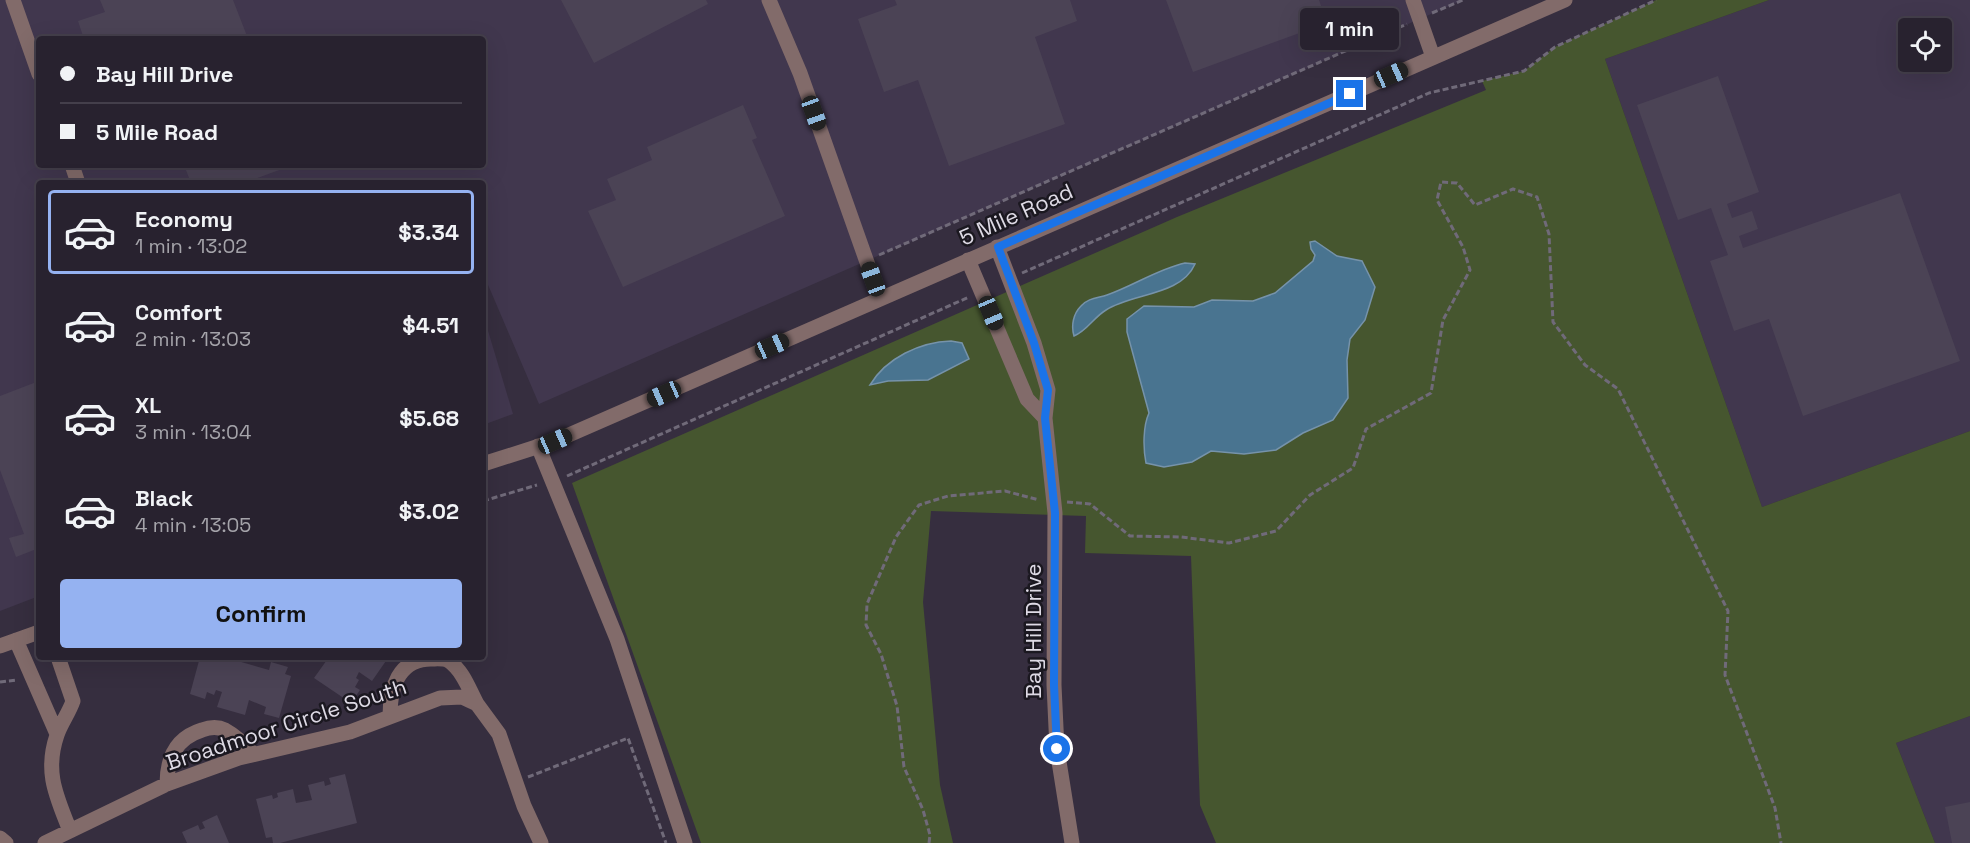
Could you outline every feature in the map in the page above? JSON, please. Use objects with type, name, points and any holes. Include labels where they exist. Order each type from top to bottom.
[{"type":"street","points":[[13,0],[36,65]]},
{"type":"street","points":[[769,0],[800,73],[880,298]]},
{"type":"street","points":[[1413,0],[1433,57]]},
{"type":"street","name":"5 Mile Road","points":[[486,463],[555,441],[1565,0]]},
{"type":"street","name":"Bay Hill Drive","points":[[998,247],[1034,343],[1048,390],[1045,418],[1054,501],[1057,749],[1072,843]]},
{"type":"street","points":[[968,260],[1027,399],[1045,418]]},
{"type":"street","points":[[538,446],[617,639],[685,843]]},
{"type":"street","points":[[0,646],[36,633]]},
{"type":"street","points":[[16,640],[57,734]]},
{"type":"street","points":[[59,660],[73,701],[57,734],[51,761],[51,779],[70,831]]},
{"type":"street","points":[[390,716],[390,694],[398,676],[405,666],[423,660]]},
{"type":"street","points":[[447,660],[459,670],[477,704],[499,734],[515,782],[541,843]]},
{"type":"street","name":"Broadmoor Circle South","points":[[45,843],[167,784],[253,754],[350,732],[440,698],[462,697],[477,704]]},
{"type":"street","points":[[167,784],[167,768],[175,747],[190,734],[211,727],[224,730],[253,754]]},
{"type":"street","points":[[0,838],[6,843]]},
{"type":"path","points":[[867,260],[1463,0]]},
{"type":"path","points":[[1010,279],[1429,93],[1524,71],[1555,47],[1656,0]]},
{"type":"path","points":[[929,843],[930,835],[923,810],[904,767],[897,706],[881,654],[866,625],[867,604],[896,537],[919,505],[948,496],[1005,491],[1042,500],[1090,504],[1130,536],[1181,537],[1229,543],[1276,531],[1310,495],[1353,468],[1366,429],[1431,393],[1439,358],[1443,320],[1470,270],[1463,247],[1437,200],[1441,182],[1457,183],[1475,205],[1513,189],[1538,197],[1549,234],[1553,322],[1585,365],[1618,389],[1728,611],[1725,675],[1775,808],[1781,843]]},
{"type":"path","points":[[486,500],[566,476],[981,291]]},
{"type":"path","points":[[515,782],[628,738],[666,843]]},
{"type":"shaded area","points":[[0,0],[1463,0],[539,404],[486,280],[486,180],[36,180],[36,597],[0,611]]},
{"type":"shaded area","points":[[1769,0],[1970,0],[1970,431],[1762,507],[1605,59]]},
{"type":"shaded area","points":[[486,324],[513,414],[486,424]]},
{"type":"shaded area","points":[[1970,716],[1970,843],[1935,843],[1896,743]]},
{"type":"green space","points":[[1656,0],[1769,0],[1605,59],[1762,507],[1970,431],[1970,716],[1896,743],[1935,843],[1216,843],[1200,805],[1191,556],[1085,553],[1086,516],[931,511],[923,602],[940,785],[953,843],[701,843],[572,483],[1177,217],[1486,90],[1482,81],[1524,71],[1555,47]]},
{"type":"water","points":[[1315,241],[1337,256],[1362,261],[1375,287],[1365,320],[1350,339],[1347,360],[1348,398],[1333,420],[1303,433],[1276,450],[1244,454],[1211,451],[1192,462],[1164,467],[1146,463],[1144,437],[1149,413],[1127,332],[1127,319],[1144,306],[1194,307],[1212,300],[1253,301],[1275,293],[1313,261],[1315,255],[1310,242]]},
{"type":"water","points":[[1185,263],[1195,264],[1179,282],[1155,293],[1117,304],[1074,336],[1074,316],[1087,301]]},
{"type":"water","points":[[951,341],[962,343],[969,359],[928,380],[888,381],[870,385],[885,367],[905,353],[928,344]]},
{"type":"building","points":[[100,0],[233,0],[247,36],[83,36],[78,21],[105,12]]},
{"type":"building","points":[[561,0],[706,0],[708,4],[594,63]]},
{"type":"building","points":[[895,0],[1070,0],[1077,21],[1035,37],[1065,124],[949,166],[918,80],[884,92],[858,19],[897,5]]},
{"type":"building","points":[[1166,0],[1319,0],[1327,23],[1193,72]]},
{"type":"building","points":[[1718,76],[1759,192],[1727,204],[1732,218],[1752,211],[1758,229],[1739,236],[1743,248],[1900,193],[1960,361],[1803,416],[1769,319],[1734,331],[1710,261],[1728,255],[1711,208],[1678,220],[1637,105]]},
{"type":"building","points":[[743,105],[757,138],[752,140],[785,216],[623,287],[588,211],[616,200],[607,179],[652,160],[647,147]]},
{"type":"building","points":[[185,168],[285,168],[252,180],[190,180]]},
{"type":"building","points":[[36,382],[36,549],[16,557],[9,538],[24,534],[0,470],[0,396]]},
{"type":"building","points":[[199,660],[234,660],[269,670],[271,662],[288,667],[285,674],[291,676],[279,718],[264,714],[266,707],[249,700],[245,715],[217,707],[222,692],[216,690],[214,695],[207,692],[205,699],[190,694]]},
{"type":"building","points":[[327,660],[387,660],[372,681],[359,672],[356,678],[359,680],[355,687],[360,690],[351,703],[314,678]]},
{"type":"building","points":[[345,774],[357,823],[280,843],[273,843],[272,837],[266,838],[256,799],[272,795],[273,799],[278,797],[277,793],[293,789],[296,803],[312,800],[308,785],[324,781],[325,786],[331,784],[329,778]]},
{"type":"building","points":[[1970,802],[1970,843],[1952,843],[1945,807]]},
{"type":"building","points":[[217,815],[229,843],[187,843],[182,832],[198,825],[200,830],[205,828],[202,822]]},
{"type":"route","points":[[1057,749],[1054,685],[1055,513],[1045,418],[1048,390],[1034,343],[998,247],[1350,94]]}]
